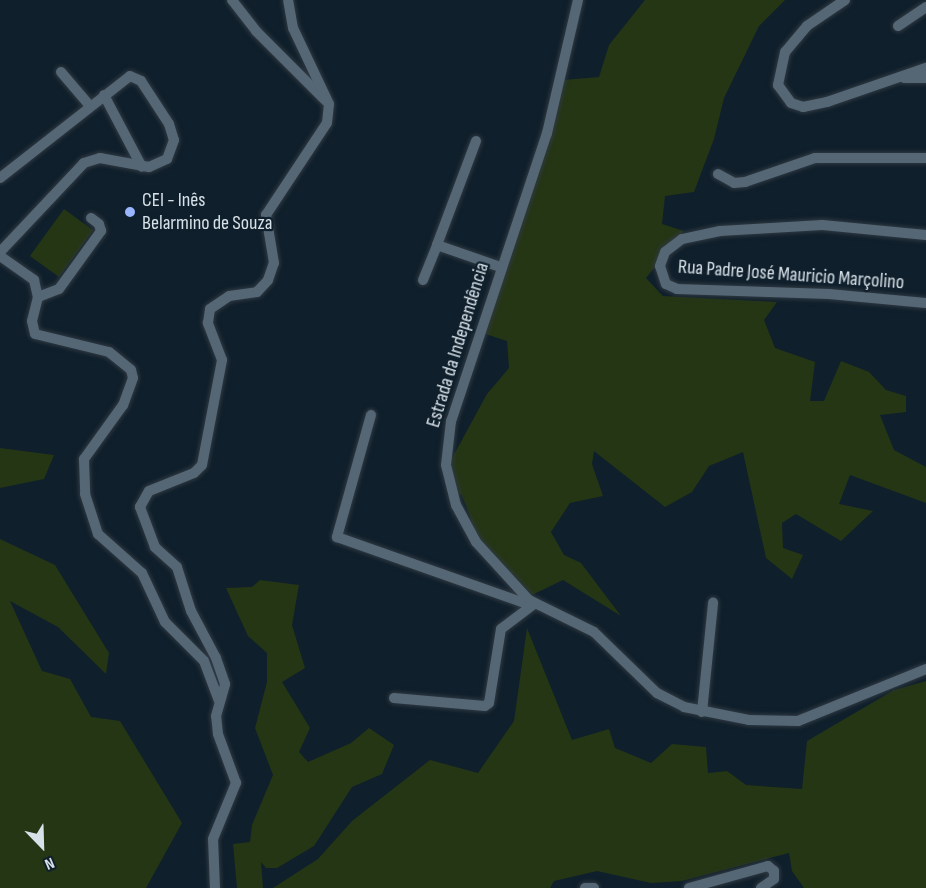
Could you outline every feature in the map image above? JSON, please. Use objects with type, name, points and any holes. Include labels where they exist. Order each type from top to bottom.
[{"type":"street","points":[[232,0],[256,31],[329,104]]},
{"type":"street","points":[[215,888],[213,839],[237,783],[218,734],[216,716],[225,684],[216,658],[191,611],[177,567],[154,547],[140,507],[149,491],[194,473],[202,465],[222,360],[208,315],[220,299],[249,296],[268,280],[274,263],[266,215],[322,132],[330,114],[329,104],[293,28],[288,0]]},
{"type":"street","name":"Estrada da Independência","points":[[578,0],[549,124],[459,389],[447,438],[446,465],[450,489],[466,526],[532,602],[594,632],[657,693],[702,712],[749,720],[798,721],[926,669]]},
{"type":"street","points":[[845,0],[807,26],[785,52],[777,75],[783,95],[791,103],[811,106],[926,68]]},
{"type":"street","points":[[898,26],[926,7]]},
{"type":"street","points":[[61,72],[90,106]]},
{"type":"street","points":[[0,178],[124,78],[136,77],[169,124],[174,140],[172,152],[160,163],[142,167],[100,158],[84,164],[0,254],[6,263],[31,276],[38,297],[32,321],[35,334],[109,352],[131,370],[134,378],[123,405],[84,459],[85,494],[98,534],[142,573],[165,622],[204,662],[219,700]]},
{"type":"street","points":[[901,78],[926,78]]},
{"type":"street","points":[[104,94],[142,167]]},
{"type":"street","points":[[423,280],[476,141]]},
{"type":"street","points":[[718,174],[734,183],[745,182],[815,158],[926,158]]},
{"type":"street","points":[[38,297],[59,289],[101,231],[99,224],[91,218]]},
{"type":"street","name":"Rua Padre José Mauricio Marçolino","points":[[926,235],[822,225],[720,231],[682,239],[665,252],[661,273],[666,284],[677,289],[830,294],[926,303]]},
{"type":"street","points":[[437,245],[501,267]]},
{"type":"street","points":[[371,415],[337,537],[522,602],[532,602]]},
{"type":"street","points":[[394,698],[485,706],[501,629],[513,616],[532,602]]},
{"type":"street","points":[[702,712],[713,603]]},
{"type":"street","points":[[689,888],[768,866],[774,871],[774,879],[761,888]]},
{"type":"street","points":[[585,888],[594,888]]},
{"type":"green space","points":[[645,0],[785,0],[759,26],[724,98],[714,139],[694,192],[665,196],[662,224],[684,231],[646,278],[663,296],[777,302],[764,320],[775,348],[815,362],[810,401],[824,401],[841,361],[869,372],[886,390],[906,396],[906,412],[880,415],[894,450],[926,467],[926,503],[850,475],[839,504],[873,511],[841,541],[796,514],[782,523],[783,548],[803,555],[792,579],[766,558],[743,452],[709,466],[692,492],[665,507],[594,451],[592,464],[603,496],[570,503],[551,532],[564,555],[581,563],[621,616],[563,580],[532,595],[476,536],[461,494],[456,495],[451,460],[487,394],[509,368],[507,341],[479,332],[564,80],[599,77],[609,45]]},
{"type":"green space","points":[[64,209],[93,230],[59,277],[30,256]]},
{"type":"green space","points":[[0,448],[54,455],[44,479],[0,488]]},
{"type":"green space","points":[[0,539],[55,565],[109,653],[106,674],[58,627],[10,601],[42,671],[70,679],[91,717],[120,721],[182,823],[146,888],[0,888]]},
{"type":"green space","points":[[260,580],[299,585],[292,625],[305,668],[282,682],[310,728],[299,752],[308,762],[351,743],[369,728],[394,745],[382,774],[352,787],[314,846],[277,868],[266,868],[261,862],[263,888],[237,888],[233,844],[250,842],[252,825],[273,775],[255,728],[267,682],[267,653],[248,636],[226,588],[252,587]]},
{"type":"green space","points":[[527,628],[572,740],[609,729],[615,748],[651,763],[672,744],[706,747],[708,773],[727,771],[746,785],[802,789],[807,741],[894,690],[926,681],[926,888],[804,888],[792,871],[789,853],[682,881],[651,883],[597,871],[554,881],[550,888],[273,888],[318,859],[352,821],[430,760],[478,773],[514,721]]},
{"type":"place","name":"CEI - Inês Belarmino de Souza","points":[[130,212]]}]
